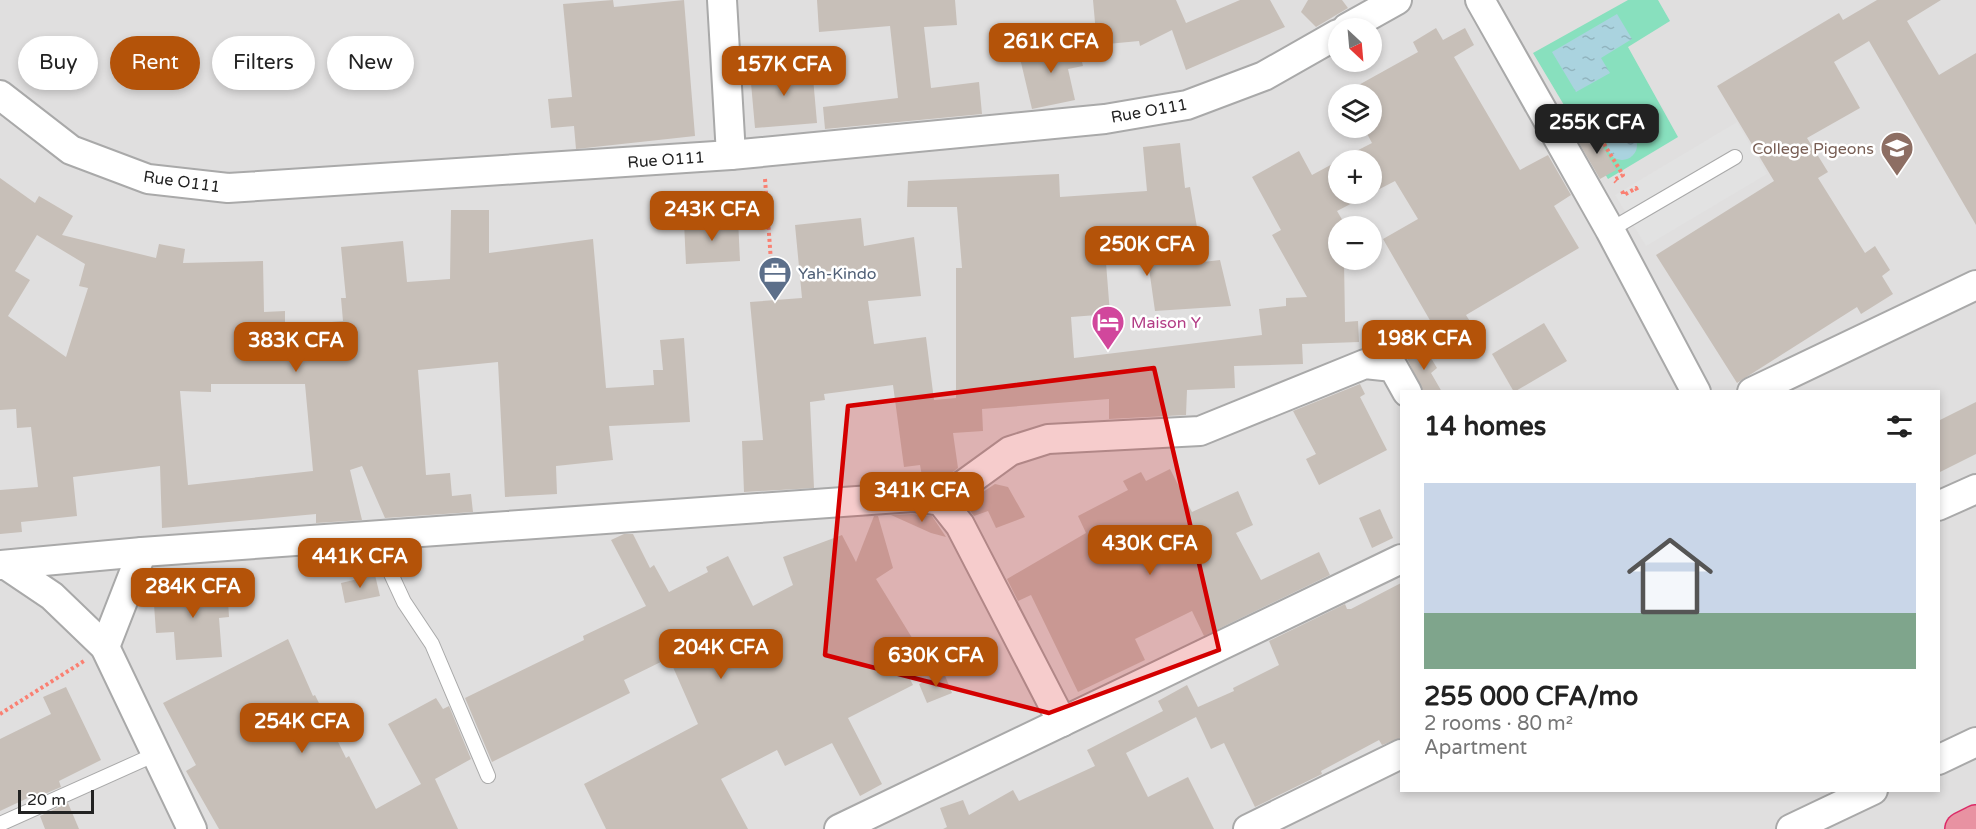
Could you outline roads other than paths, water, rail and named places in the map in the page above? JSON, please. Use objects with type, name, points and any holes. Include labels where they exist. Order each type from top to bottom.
[{"type":"highway","points":[[1962,829],[1976,822]]},
{"type":"street","points":[[722,0],[731,155]]},
{"type":"street","points":[[1365,18],[1397,0]]},
{"type":"street","points":[[1480,0],[1610,230],[1695,390]]},
{"type":"street","name":"Rue O111","points":[[0,95],[71,150],[147,179],[228,188],[731,155],[1105,118],[1187,105],[1264,76],[1328,40]]},
{"type":"street","points":[[1756,390],[1976,285]]},
{"type":"street","points":[[941,501],[1011,451],[1048,439],[1200,431],[1365,364],[1392,367],[1406,390]]},
{"type":"street","points":[[1940,505],[1976,489]]},
{"type":"street","points":[[3,565],[142,552],[913,497],[941,501],[960,525],[1062,722]]},
{"type":"street","points":[[105,648],[142,552]]},
{"type":"street","points":[[839,829],[1400,559]]},
{"type":"street","points":[[3,565],[52,596],[105,648],[192,829]]},
{"type":"street","points":[[1940,759],[1976,742]]},
{"type":"street","points":[[1248,829],[1400,754]]},
{"type":"street","points":[[1791,829],[1869,792]]},
{"type":"lane","points":[[1610,230],[1735,157]]},
{"type":"lane","points":[[373,535],[404,602],[432,644],[488,776]]},
{"type":"lane","points":[[0,824],[156,754]]},
{"type":"water","points":[[1617,14],[1632,39],[1601,58],[1610,73],[1576,92],[1552,52]]},
{"type":"water","points":[[1622,130],[1633,134],[1637,145],[1633,156],[1622,160],[1611,156],[1607,145],[1611,134]]},
{"type":"place","name":"College Pigeons","points":[[1897,177]]},
{"type":"place","name":"Yah-Kindo","points":[[775,302]]},
{"type":"place","name":"Maison Y","points":[[1108,351]]}]
